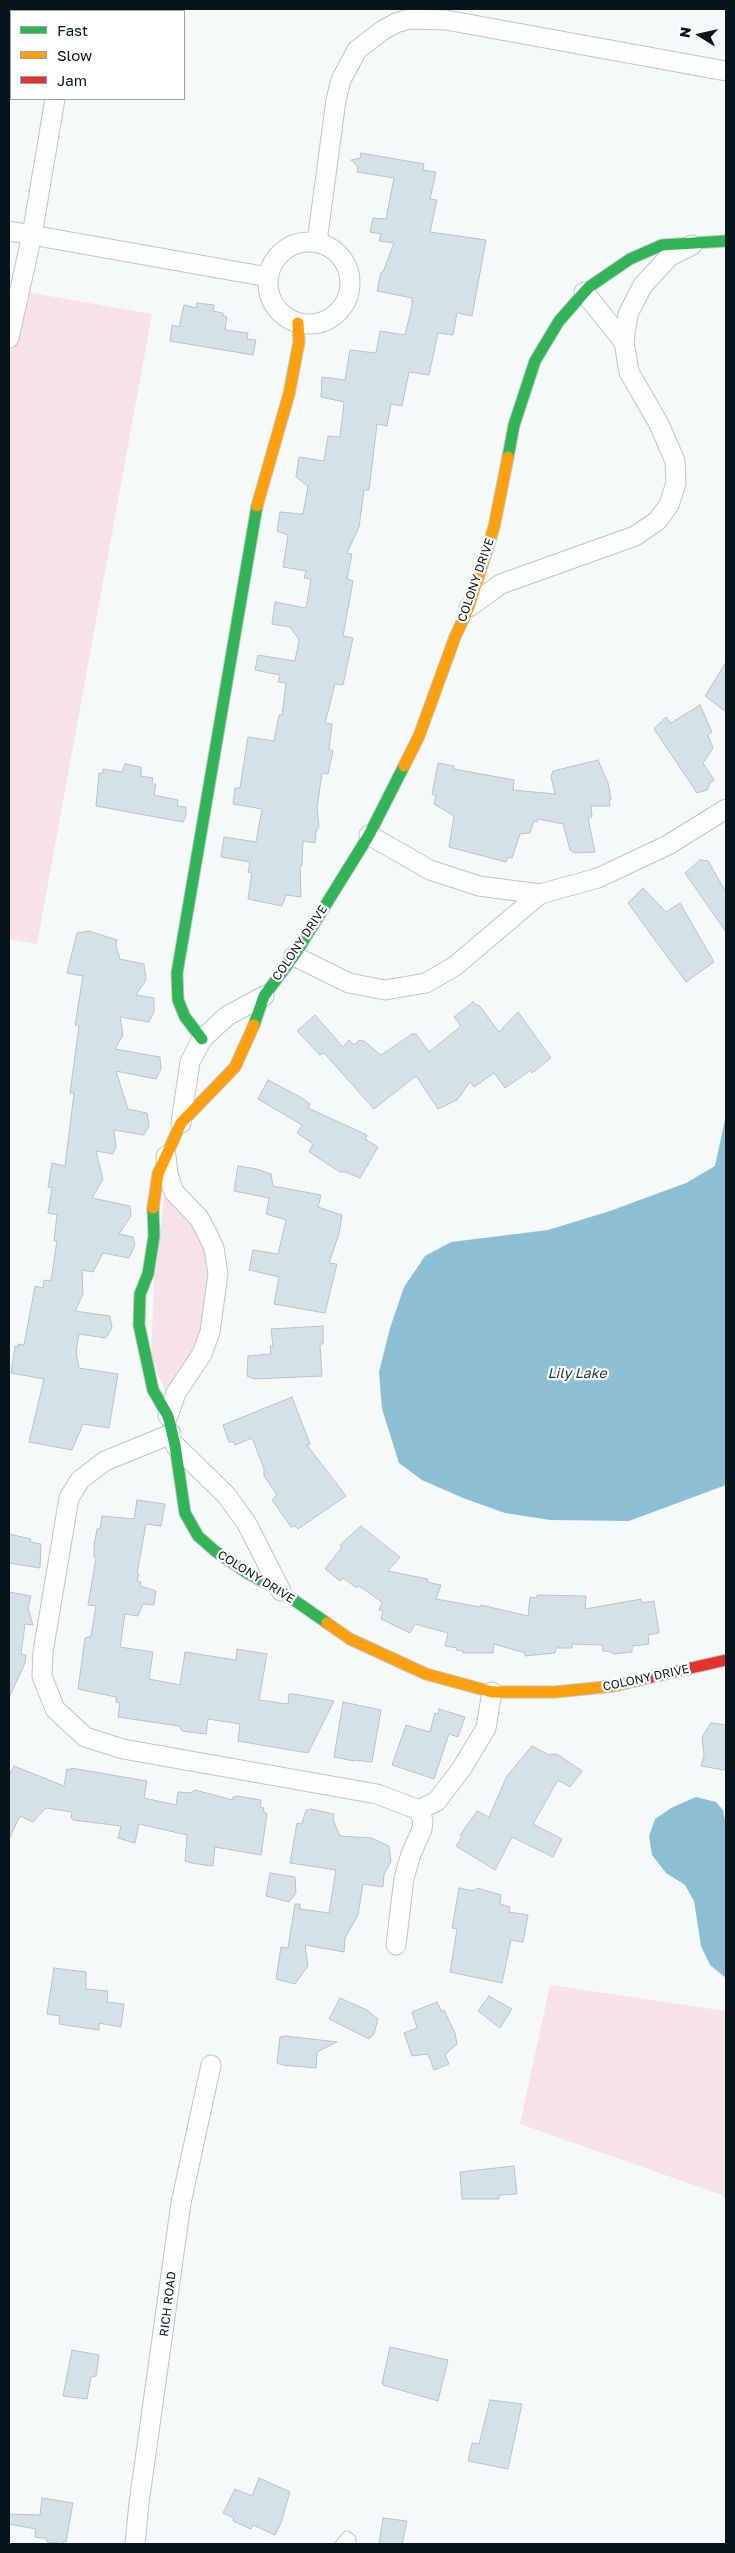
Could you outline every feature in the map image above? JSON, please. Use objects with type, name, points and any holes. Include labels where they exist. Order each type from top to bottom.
[{"type":"street","points":[[318,242],[336,100],[341,80],[357,50],[383,30],[396,23],[409,20],[446,20],[726,70]]},
{"type":"street","points":[[9,338],[32,235],[55,100]]},
{"type":"street","points":[[9,231],[268,277]]},
{"type":"street","points":[[470,607],[501,584],[635,536],[657,521],[669,505],[676,483],[675,461],[659,424],[629,372],[624,342],[628,314],[643,285],[670,256],[700,241]]},
{"type":"street","name":"COLONY DRIVE","points":[[726,241],[700,241],[662,245],[630,259],[584,292],[559,321],[535,361],[514,425],[494,527],[470,607],[455,637],[419,736],[368,835],[294,956],[264,996],[255,1024],[235,1067],[181,1123],[166,1153],[158,1174],[153,1201],[154,1236],[148,1274],[140,1294],[139,1325],[153,1390],[172,1432],[185,1513],[198,1536],[215,1551],[247,1573],[281,1591],[350,1639],[426,1674],[492,1692],[554,1692],[614,1686],[726,1660]]},
{"type":"street","points":[[301,242],[318,242],[327,245],[338,253],[346,264],[350,277],[350,291],[345,303],[336,314],[318,323],[298,323],[287,318],[271,300],[268,277],[272,265],[279,254],[289,246],[301,242]]},
{"type":"street","points":[[584,292],[624,342]]},
{"type":"street","points":[[202,1040],[185,1017],[178,1000],[177,973],[244,570],[257,504],[289,394],[299,342],[298,323]]},
{"type":"street","points":[[368,835],[430,870],[479,886],[540,894],[598,878],[668,845],[726,809]]},
{"type":"street","points":[[294,956],[348,984],[385,990],[426,984],[462,961],[540,894]]},
{"type":"street","name":"COLONY DRIVE","points":[[181,1123],[190,1062],[202,1040],[227,1016],[264,996]]},
{"type":"street","points":[[166,1153],[168,1174],[174,1192],[199,1218],[214,1248],[218,1274],[210,1332],[202,1354],[176,1393],[172,1432],[227,1496],[247,1524],[281,1591]]},
{"type":"street","points":[[172,1432],[105,1461],[80,1480],[69,1498],[43,1652],[42,1676],[52,1711],[84,1737],[123,1749],[377,1794],[419,1810],[423,1820],[422,1829],[411,1854],[404,1878],[396,1945]]},
{"type":"street","points":[[419,1810],[437,1801],[462,1768],[486,1728],[492,1692]]},
{"type":"street","name":"RICH ROAD","points":[[135,2544],[180,2203],[211,2065]]},
{"type":"lane","points":[[340,2544],[347,2536],[352,2539],[350,2544]]},
{"type":"shaded area","points":[[9,289],[152,314],[37,944],[9,939]]},
{"type":"shaded area","points":[[165,1192],[199,1231],[211,1269],[206,1328],[172,1390],[165,1391],[151,1359],[154,1279]]},
{"type":"shaded area","points":[[550,1985],[726,2011],[726,2201],[722,2195],[520,2124]]},
{"type":"water","name":"Lily Lake","points":[[726,1115],[726,1485],[629,1521],[550,1520],[505,1513],[463,1498],[422,1480],[399,1463],[382,1409],[379,1372],[390,1328],[404,1287],[425,1256],[451,1242],[548,1230],[610,1211],[686,1183],[715,1166]]},
{"type":"water","points":[[696,1797],[716,1802],[723,1810],[726,1825],[726,1978],[710,1965],[701,1946],[694,1901],[685,1885],[666,1873],[652,1855],[649,1836],[655,1819],[671,1808]]},
{"type":"building","points":[[361,153],[424,164],[423,170],[436,172],[430,199],[437,200],[430,232],[486,240],[472,316],[457,313],[453,335],[438,333],[429,375],[409,372],[402,406],[391,404],[387,426],[377,424],[369,490],[364,490],[359,527],[347,553],[352,554],[347,579],[353,581],[343,636],[353,638],[343,685],[335,684],[325,723],[332,724],[329,749],[333,751],[328,774],[322,773],[317,808],[319,827],[316,832],[315,843],[303,841],[302,866],[300,866],[301,897],[286,895],[282,906],[248,899],[252,873],[248,872],[250,862],[221,857],[224,837],[256,842],[262,809],[233,804],[235,788],[240,788],[248,737],[274,741],[279,715],[282,715],[286,683],[278,682],[280,675],[255,670],[258,655],[295,661],[299,640],[290,627],[272,624],[275,602],[306,608],[311,579],[304,578],[306,571],[283,567],[288,535],[277,531],[280,512],[303,514],[308,486],[296,477],[299,457],[324,461],[328,436],[340,437],[344,402],[321,397],[322,377],[345,380],[350,350],[376,353],[380,331],[405,335],[412,306],[412,298],[377,291],[381,272],[383,272],[394,243],[379,241],[381,234],[370,232],[373,218],[386,219],[394,178],[357,172],[358,167],[351,160],[360,158]]},
{"type":"building","points":[[197,303],[214,305],[213,311],[223,313],[223,316],[227,317],[225,330],[248,333],[247,339],[256,340],[253,355],[170,341],[172,325],[179,327],[184,305],[196,308]]},
{"type":"building","points":[[726,662],[726,712],[705,696]]},
{"type":"building","points":[[700,705],[712,732],[708,735],[713,748],[703,763],[714,780],[710,783],[707,790],[697,793],[654,729],[666,717],[671,723]]},
{"type":"building","points":[[598,760],[608,783],[611,799],[609,800],[610,806],[591,806],[592,817],[588,818],[595,852],[575,853],[570,850],[563,824],[538,819],[537,822],[534,821],[530,833],[520,834],[512,858],[508,857],[506,862],[449,847],[454,816],[434,804],[436,796],[432,794],[438,763],[454,766],[454,769],[514,780],[513,790],[555,794],[551,777],[553,771]]},
{"type":"building","points":[[125,764],[141,767],[141,776],[153,778],[152,784],[156,784],[154,795],[178,800],[177,806],[186,807],[186,816],[183,822],[96,806],[99,773],[103,773],[103,769],[122,772]]},
{"type":"building","points":[[700,860],[708,861],[726,892],[726,932],[685,873]]},
{"type":"building","points":[[643,888],[666,912],[680,903],[714,962],[686,982],[628,903]]},
{"type":"building","points":[[89,931],[117,940],[116,946],[120,959],[144,964],[146,980],[136,995],[154,998],[154,1012],[149,1022],[120,1017],[123,1035],[115,1049],[160,1057],[161,1069],[156,1079],[116,1071],[128,1109],[147,1113],[149,1126],[144,1135],[114,1130],[116,1147],[113,1154],[96,1151],[103,1179],[92,1198],[130,1206],[131,1216],[119,1234],[133,1237],[135,1245],[129,1258],[103,1253],[93,1272],[82,1270],[83,1294],[75,1311],[110,1316],[112,1328],[106,1338],[79,1334],[76,1352],[79,1368],[118,1374],[109,1428],[83,1424],[72,1450],[29,1442],[44,1379],[11,1373],[15,1346],[18,1347],[18,1344],[24,1345],[35,1286],[43,1288],[44,1280],[51,1281],[57,1241],[54,1241],[57,1215],[48,1213],[52,1188],[48,1187],[52,1163],[65,1166],[74,1093],[70,1093],[79,1026],[75,1025],[83,976],[67,973],[77,933]]},
{"type":"building","points":[[473,1002],[479,1005],[499,1032],[518,1012],[551,1058],[532,1073],[531,1070],[505,1088],[494,1073],[474,1087],[470,1082],[457,1100],[438,1109],[416,1076],[374,1109],[324,1053],[320,1055],[297,1031],[315,1015],[343,1047],[349,1040],[354,1045],[359,1040],[364,1041],[381,1055],[412,1034],[416,1034],[429,1052],[461,1026],[454,1017]]},
{"type":"building","points":[[268,1080],[302,1098],[310,1104],[308,1108],[367,1135],[365,1139],[378,1147],[360,1178],[346,1172],[340,1172],[309,1152],[313,1144],[297,1133],[302,1125],[258,1099]]},
{"type":"building","points":[[238,1166],[257,1169],[271,1174],[273,1186],[321,1195],[318,1207],[342,1215],[339,1234],[329,1263],[337,1264],[325,1313],[274,1304],[279,1277],[249,1270],[253,1250],[278,1254],[286,1220],[266,1214],[269,1198],[234,1191]]},
{"type":"building","points":[[323,1326],[323,1344],[320,1344],[322,1376],[254,1379],[247,1376],[248,1356],[271,1354],[270,1346],[273,1346],[271,1329]]},
{"type":"building","points":[[292,1397],[310,1444],[307,1445],[346,1496],[298,1529],[295,1526],[291,1527],[272,1500],[277,1495],[264,1476],[264,1469],[252,1438],[235,1445],[234,1442],[229,1442],[223,1425]]},
{"type":"building","points":[[137,1500],[165,1504],[161,1526],[146,1524],[137,1574],[139,1574],[137,1581],[141,1582],[140,1586],[156,1591],[154,1605],[143,1604],[138,1616],[125,1614],[120,1647],[153,1652],[149,1679],[180,1685],[185,1652],[236,1660],[237,1649],[267,1654],[259,1700],[288,1704],[289,1694],[293,1694],[334,1701],[308,1753],[238,1741],[240,1724],[208,1719],[206,1734],[182,1731],[179,1726],[118,1717],[120,1703],[116,1702],[116,1697],[78,1689],[85,1638],[91,1636],[96,1606],[88,1605],[96,1558],[94,1557],[94,1546],[97,1529],[100,1529],[102,1516],[134,1519]]},
{"type":"building","points":[[361,1526],[400,1557],[388,1571],[428,1579],[427,1582],[441,1585],[436,1599],[480,1607],[481,1605],[528,1616],[530,1597],[536,1598],[537,1595],[586,1596],[585,1609],[641,1599],[642,1603],[654,1601],[659,1633],[648,1635],[649,1644],[632,1646],[632,1652],[613,1654],[612,1652],[603,1651],[602,1645],[572,1644],[572,1648],[556,1648],[555,1653],[525,1656],[525,1653],[494,1644],[493,1653],[463,1653],[463,1651],[456,1650],[457,1648],[445,1646],[448,1633],[415,1624],[410,1633],[381,1619],[383,1611],[379,1610],[382,1602],[359,1586],[357,1588],[343,1578],[340,1581],[325,1569],[342,1547],[340,1545]]},
{"type":"building","points":[[9,1534],[31,1539],[30,1542],[41,1544],[40,1568],[9,1563]]},
{"type":"building","points":[[9,1592],[31,1596],[28,1608],[33,1625],[25,1624],[21,1654],[26,1655],[25,1663],[9,1698]]},
{"type":"building","points":[[343,1702],[381,1710],[372,1762],[334,1757]]},
{"type":"building","points":[[439,1709],[465,1717],[458,1737],[449,1734],[434,1779],[392,1765],[406,1725],[430,1732],[435,1713],[438,1714]]},
{"type":"building","points":[[711,1723],[726,1725],[726,1765],[724,1770],[701,1766],[704,1755],[702,1737]]},
{"type":"building","points":[[532,1746],[549,1755],[557,1754],[582,1771],[570,1787],[558,1780],[533,1824],[562,1839],[553,1857],[512,1837],[495,1870],[456,1846],[462,1836],[460,1835],[477,1811],[489,1817],[507,1776]]},
{"type":"building","points":[[14,1766],[64,1786],[67,1769],[71,1770],[71,1768],[147,1781],[144,1798],[176,1805],[178,1792],[191,1793],[195,1790],[233,1800],[233,1797],[237,1796],[261,1800],[260,1807],[264,1808],[263,1811],[267,1814],[261,1855],[215,1847],[213,1866],[191,1863],[185,1861],[187,1835],[139,1824],[135,1843],[118,1838],[121,1826],[73,1820],[71,1818],[72,1812],[46,1808],[33,1822],[20,1816],[9,1839],[9,1776]]},
{"type":"building","points":[[311,1809],[334,1814],[333,1820],[340,1836],[371,1838],[389,1846],[391,1862],[384,1874],[383,1887],[363,1884],[358,1915],[345,1938],[344,1952],[305,1945],[308,1966],[295,1984],[276,1979],[281,1947],[288,1948],[295,1904],[300,1904],[300,1909],[329,1913],[336,1870],[290,1863],[297,1823],[302,1824],[306,1810]]},
{"type":"building","points":[[270,1873],[295,1877],[296,1893],[289,1902],[266,1896]]},
{"type":"building","points":[[459,1888],[474,1891],[477,1888],[501,1895],[500,1904],[510,1907],[509,1912],[528,1915],[523,1942],[511,1940],[502,1983],[450,1972],[457,1929],[452,1928]]},
{"type":"building","points":[[54,1968],[86,1972],[86,1989],[108,1991],[107,2002],[124,2004],[121,2027],[99,2023],[99,2030],[59,2024],[60,2016],[47,2014]]},
{"type":"building","points":[[489,1996],[512,2009],[500,2028],[478,2011]]},
{"type":"building","points":[[340,1998],[367,2010],[378,2019],[374,2034],[369,2039],[329,2019]]},
{"type":"building","points":[[437,2002],[442,2012],[444,2010],[455,2033],[457,2044],[445,2055],[449,2064],[434,2070],[428,2054],[412,2056],[404,2033],[417,2028],[412,2012]]},
{"type":"building","points":[[286,2036],[337,2042],[317,2052],[316,2068],[282,2065],[277,2063],[280,2037]]},
{"type":"building","points":[[514,2166],[517,2194],[499,2195],[499,2199],[462,2199],[460,2172]]},
{"type":"building","points":[[390,2347],[448,2360],[438,2401],[383,2385]]},
{"type":"building","points":[[72,2350],[99,2355],[96,2376],[91,2377],[87,2399],[63,2396]]},
{"type":"building","points":[[490,2400],[522,2404],[508,2469],[468,2461],[472,2443],[479,2444]]},
{"type":"building","points":[[259,2478],[290,2492],[281,2523],[275,2535],[253,2525],[251,2529],[233,2521],[234,2518],[223,2513],[235,2489],[252,2496]]},
{"type":"building","points":[[42,2498],[73,2503],[66,2542],[64,2541],[63,2544],[47,2542],[47,2539],[35,2537],[36,2529],[9,2524],[9,2514],[40,2515]]},
{"type":"building","points":[[383,2518],[407,2521],[402,2544],[379,2544]]},
{"type":"traffic: fast","points":[[508,457],[514,425],[535,361],[559,321],[589,287],[630,259],[662,245],[726,241]]},
{"type":"traffic: fast","points":[[202,1039],[185,1017],[178,1000],[177,973],[257,506]]},
{"type":"traffic: fast","points":[[254,1025],[264,996],[294,956],[369,835],[404,766]]},
{"type":"traffic: fast","points":[[153,1208],[154,1236],[148,1274],[140,1294],[139,1325],[153,1390],[168,1416],[175,1445],[185,1513],[198,1536],[215,1551],[247,1573],[281,1591],[327,1623]]},
{"type":"traffic: slow","points":[[257,506],[289,394],[299,342],[298,323]]},
{"type":"traffic: slow","points":[[404,766],[419,736],[455,637],[469,607],[494,527],[508,457]]},
{"type":"traffic: slow","points":[[153,1208],[158,1174],[181,1123],[235,1067],[254,1025]]},
{"type":"traffic: slow","points":[[327,1623],[350,1639],[426,1674],[492,1692],[555,1692],[614,1686],[643,1679]]},
{"type":"traffic: jam","points":[[643,1679],[726,1660]]}]
